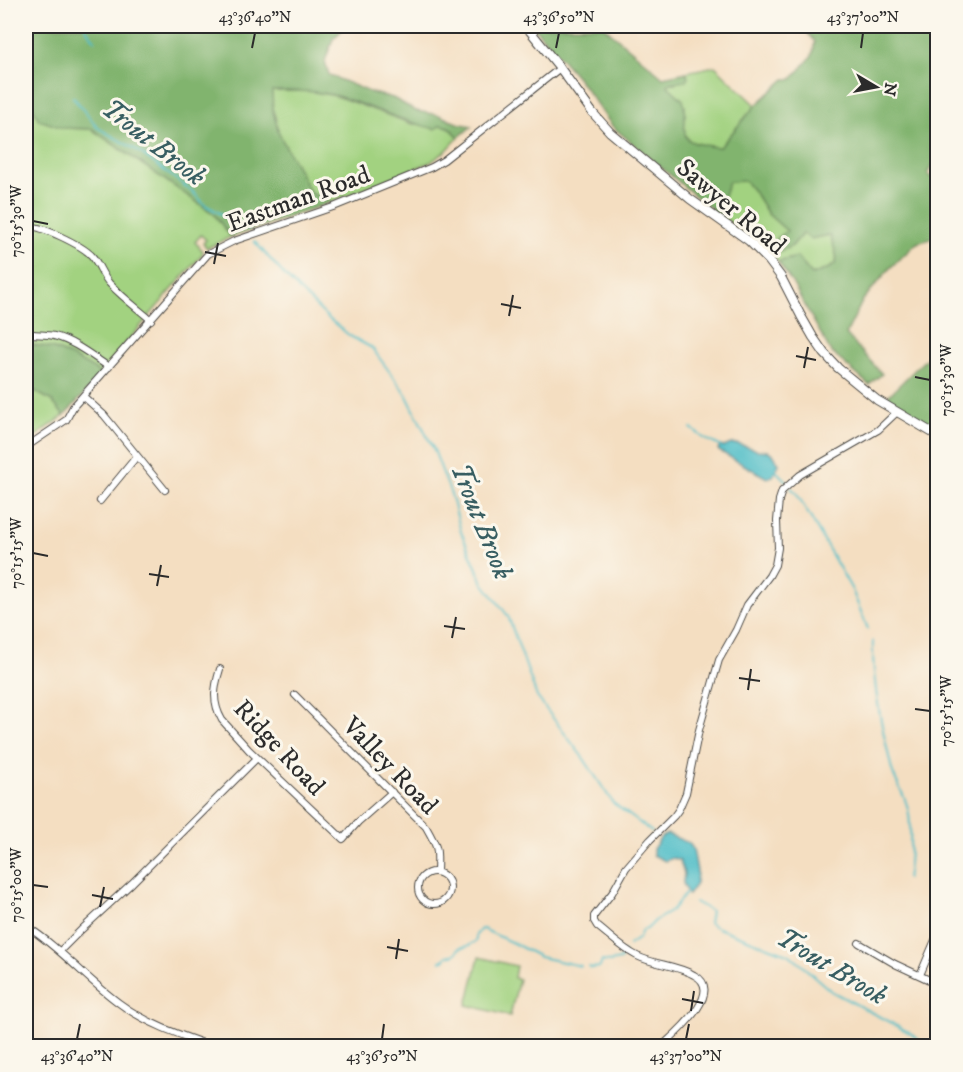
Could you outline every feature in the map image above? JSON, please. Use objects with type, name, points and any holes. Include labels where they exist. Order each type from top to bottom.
[{"type":"street","name":"Sawyer Road","points":[[526,26],[610,132],[690,199],[748,241],[769,261],[781,277],[824,353],[848,377],[877,400],[938,436]]},
{"type":"street","name":"Eastman Road","points":[[26,447],[66,420],[73,407],[208,254],[234,241],[328,210],[432,167],[444,160],[509,106],[560,68]]},
{"type":"street","points":[[26,201],[28,227],[49,231],[83,248],[93,256],[108,282],[151,320]]},
{"type":"street","points":[[26,333],[54,336],[65,340],[108,367]]},
{"type":"street","points":[[83,396],[104,415],[165,490]]},
{"type":"street","points":[[662,1047],[699,1008],[705,994],[702,980],[696,975],[636,956],[597,926],[594,916],[612,893],[626,868],[679,809],[686,793],[699,730],[719,660],[747,605],[775,565],[778,548],[778,500],[782,491],[800,475],[878,430],[897,412]]},
{"type":"street","points":[[100,501],[137,456]]},
{"type":"street","name":"Ridge Road","points":[[220,669],[214,686],[215,703],[226,725],[257,758],[343,839],[358,822],[392,792]]},
{"type":"street","name":"Valley Road","points":[[295,695],[426,827],[438,850],[438,872]]},
{"type":"street","points":[[60,951],[132,883],[257,758]]},
{"type":"street","name":"Valley Road","points":[[438,872],[447,878],[450,888],[446,898],[435,904],[421,897],[419,885],[424,875],[438,872]]},
{"type":"street","points":[[26,926],[60,951],[103,991],[129,1010],[166,1029],[212,1047]]},
{"type":"street","points":[[920,975],[935,940]]},
{"type":"street","points":[[860,942],[895,964],[938,984]]},
{"type":"green space","points":[[26,26],[346,26],[333,39],[325,61],[329,75],[372,93],[393,98],[416,111],[439,115],[457,123],[472,126],[459,137],[449,127],[441,125],[435,129],[422,126],[329,94],[272,91],[273,111],[279,134],[311,193],[332,202],[231,237],[214,214],[92,129],[63,128],[39,120],[26,94]]},
{"type":"green space","points":[[254,26],[275,91],[308,91],[336,96],[412,124],[449,127],[459,137],[431,162],[332,202],[311,194],[279,134]]},
{"type":"green space","points":[[533,26],[603,26],[663,77],[686,72],[688,77],[686,81],[670,83],[668,86],[683,100],[686,137],[695,143],[720,147],[756,105],[785,79],[792,79],[812,56],[815,42],[802,26],[937,26],[937,159],[927,174],[937,181],[937,237],[917,243],[890,268],[863,300],[846,334],[882,374],[869,385],[831,352],[778,262],[797,257],[812,275],[829,268],[834,265],[837,258],[830,235],[810,239],[803,233],[792,246],[772,254],[765,248],[787,231],[768,214],[745,181],[729,182],[717,213],[613,127],[577,77]]},
{"type":"green space","points":[[715,66],[756,105],[720,147],[698,144],[687,138],[684,133],[685,106],[668,86],[669,83],[675,83],[688,77],[686,72]]},
{"type":"green space","points":[[26,94],[40,120],[63,128],[91,129],[214,214],[231,237],[207,248],[203,243],[206,240],[201,235],[195,242],[203,251],[202,255],[100,373],[56,350],[37,345],[26,345]]},
{"type":"green space","points":[[745,180],[768,214],[787,231],[765,248],[717,213],[729,182]]},
{"type":"green space","points":[[803,233],[810,239],[830,235],[837,258],[834,265],[812,275],[797,257],[778,262],[772,254],[792,246]]},
{"type":"green space","points":[[26,345],[57,350],[102,374],[64,416],[52,401],[33,390],[26,392]]},
{"type":"green space","points":[[935,350],[938,352],[937,430],[886,398]]},
{"type":"green space","points":[[33,390],[52,401],[64,416],[26,443],[26,392]]},
{"type":"green space","points":[[479,957],[516,966],[514,978],[519,979],[510,1016],[467,1005]]},
{"type":"water","points":[[731,444],[773,454],[779,464],[773,476],[767,478],[718,449],[720,446]]},
{"type":"water","points":[[667,834],[689,843],[693,849],[697,871],[696,884],[688,895],[683,883],[684,874],[680,860],[673,858],[665,861],[653,855],[653,849],[661,837]]},
{"type":"waterway","points":[[85,26],[95,40]]},
{"type":"waterway","name":"Trout Brook","points":[[73,97],[98,128],[138,151],[192,191],[205,205],[249,229]]},
{"type":"waterway","name":"Trout Brook","points":[[254,241],[288,279],[328,318],[350,336],[372,348],[406,394],[434,450],[452,497],[461,532],[483,583],[508,616],[537,697],[584,759],[613,803],[652,832]]},
{"type":"waterway","points":[[691,428],[705,439],[720,446]]},
{"type":"waterway","points":[[776,471],[786,481]]},
{"type":"waterway","points":[[791,488],[797,494],[852,590],[868,629]]},
{"type":"waterway","points":[[873,641],[874,674],[881,722],[892,770],[908,809],[910,844],[907,879]]},
{"type":"waterway","points":[[629,945],[639,938],[642,930],[647,929],[656,920],[670,912],[687,892]]},
{"type":"waterway","name":"Trout Brook","points":[[695,902],[711,911],[709,923],[790,955],[831,991],[910,1033],[927,1046]]},
{"type":"waterway","points":[[440,961],[457,952],[459,948],[476,941],[476,935],[483,929],[540,957],[581,966]]},
{"type":"waterway","points":[[589,967],[600,967],[602,961],[620,960],[624,952]]}]
